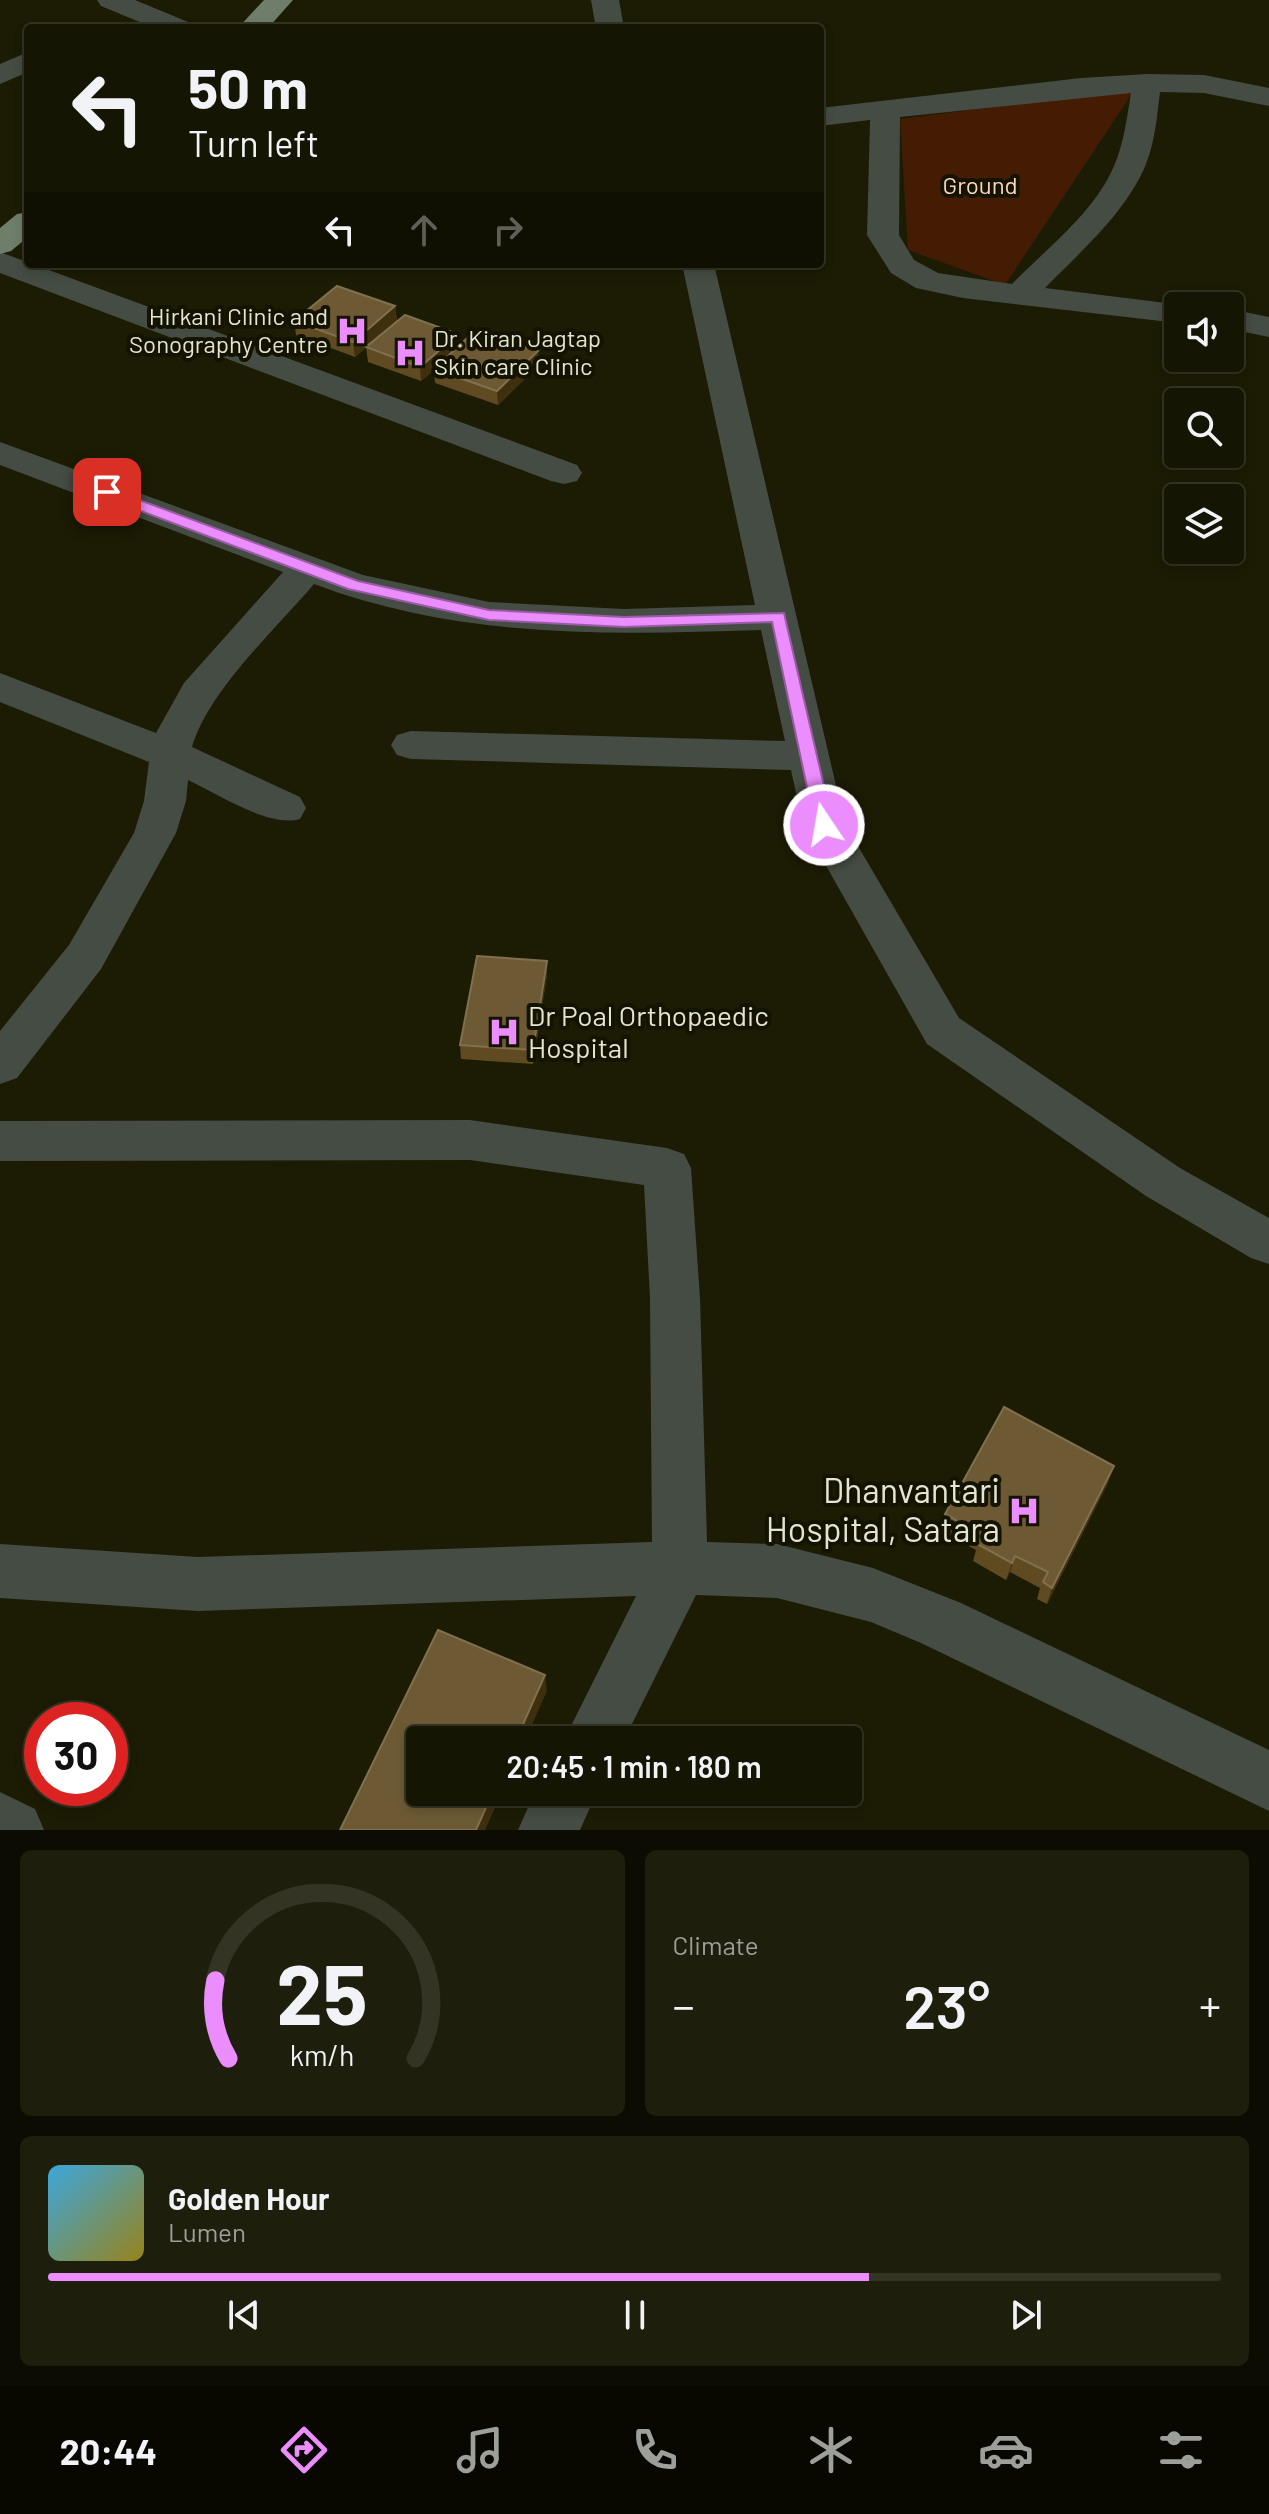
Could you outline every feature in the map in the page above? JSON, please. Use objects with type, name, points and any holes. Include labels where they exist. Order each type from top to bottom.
[{"type":"main road","points":[[256,24],[279,0]]},
{"type":"main road","points":[[0,244],[24,224]]},
{"type":"street","points":[[605,0],[609,24]]},
{"type":"street","points":[[114,10],[164,24]]},
{"type":"street","points":[[0,76],[24,63]]},
{"type":"street","points":[[0,76],[24,85]]},
{"type":"street","points":[[1020,295],[1101,210],[1126,174],[1136,144],[1147,83]]},
{"type":"street","points":[[824,117],[1081,87],[1147,83],[1204,84],[1269,97]]},
{"type":"street","points":[[885,111],[883,235],[902,266],[928,281],[1164,311]]},
{"type":"street","points":[[0,262],[564,473]]},
{"type":"street","points":[[699,268],[824,825],[943,1031],[1163,1182],[1269,1243]]},
{"type":"street","points":[[1244,322],[1269,327]]},
{"type":"street","points":[[0,453],[354,585],[489,615],[624,622],[779,617]]},
{"type":"street","points":[[0,1065],[85,957],[155,833],[165,801],[170,754],[178,727],[198,693],[307,568]]},
{"type":"street","points":[[0,687],[170,754],[285,808]]},
{"type":"street","points":[[411,745],[809,756]]},
{"type":"street","points":[[0,1141],[470,1140],[667,1168],[675,1298],[680,1568],[600,1726]]},
{"type":"street","points":[[0,1571],[198,1584],[680,1568],[777,1571],[873,1595],[941,1623],[1269,1781]]},
{"type":"street","points":[[548,1830],[560,1806]]},
{"type":"street","points":[[0,1822],[14,1830]]},
{"type":"green space","name":"Ground","points":[[1135,89],[1005,285],[908,250],[900,119]]},
{"type":"building","points":[[337,286],[395,306],[353,342],[294,321]]},
{"type":"building","points":[[405,315],[458,334],[420,367],[366,347]]},
{"type":"building","points":[[476,330],[538,351],[497,391],[434,369]]},
{"type":"building","points":[[477,956],[547,961],[533,1050],[460,1045]]},
{"type":"building","points":[[1004,1407],[1114,1466],[1052,1588],[1043,1582],[1048,1572],[1015,1556],[1012,1563],[977,1544],[983,1535],[945,1514]]},
{"type":"building","points":[[438,1630],[545,1675],[522,1726],[406,1726],[406,1806],[487,1806],[476,1830],[340,1830]]},
{"type":"place","name":"Hirkani Clinic and Sonography Centre","points":[[352,331]]},
{"type":"place","name":"Dr. Kiran Jagtap Skin care Clinic","points":[[410,353]]},
{"type":"place","name":"Dr Poal Orthopaedic Hospital","points":[[504,1032]]},
{"type":"place","name":"Dhanvantari Hospital, Satara","points":[[1024,1511]]},
{"type":"route","points":[[107,492],[354,585],[489,615],[624,622],[779,617],[824,825]]}]
